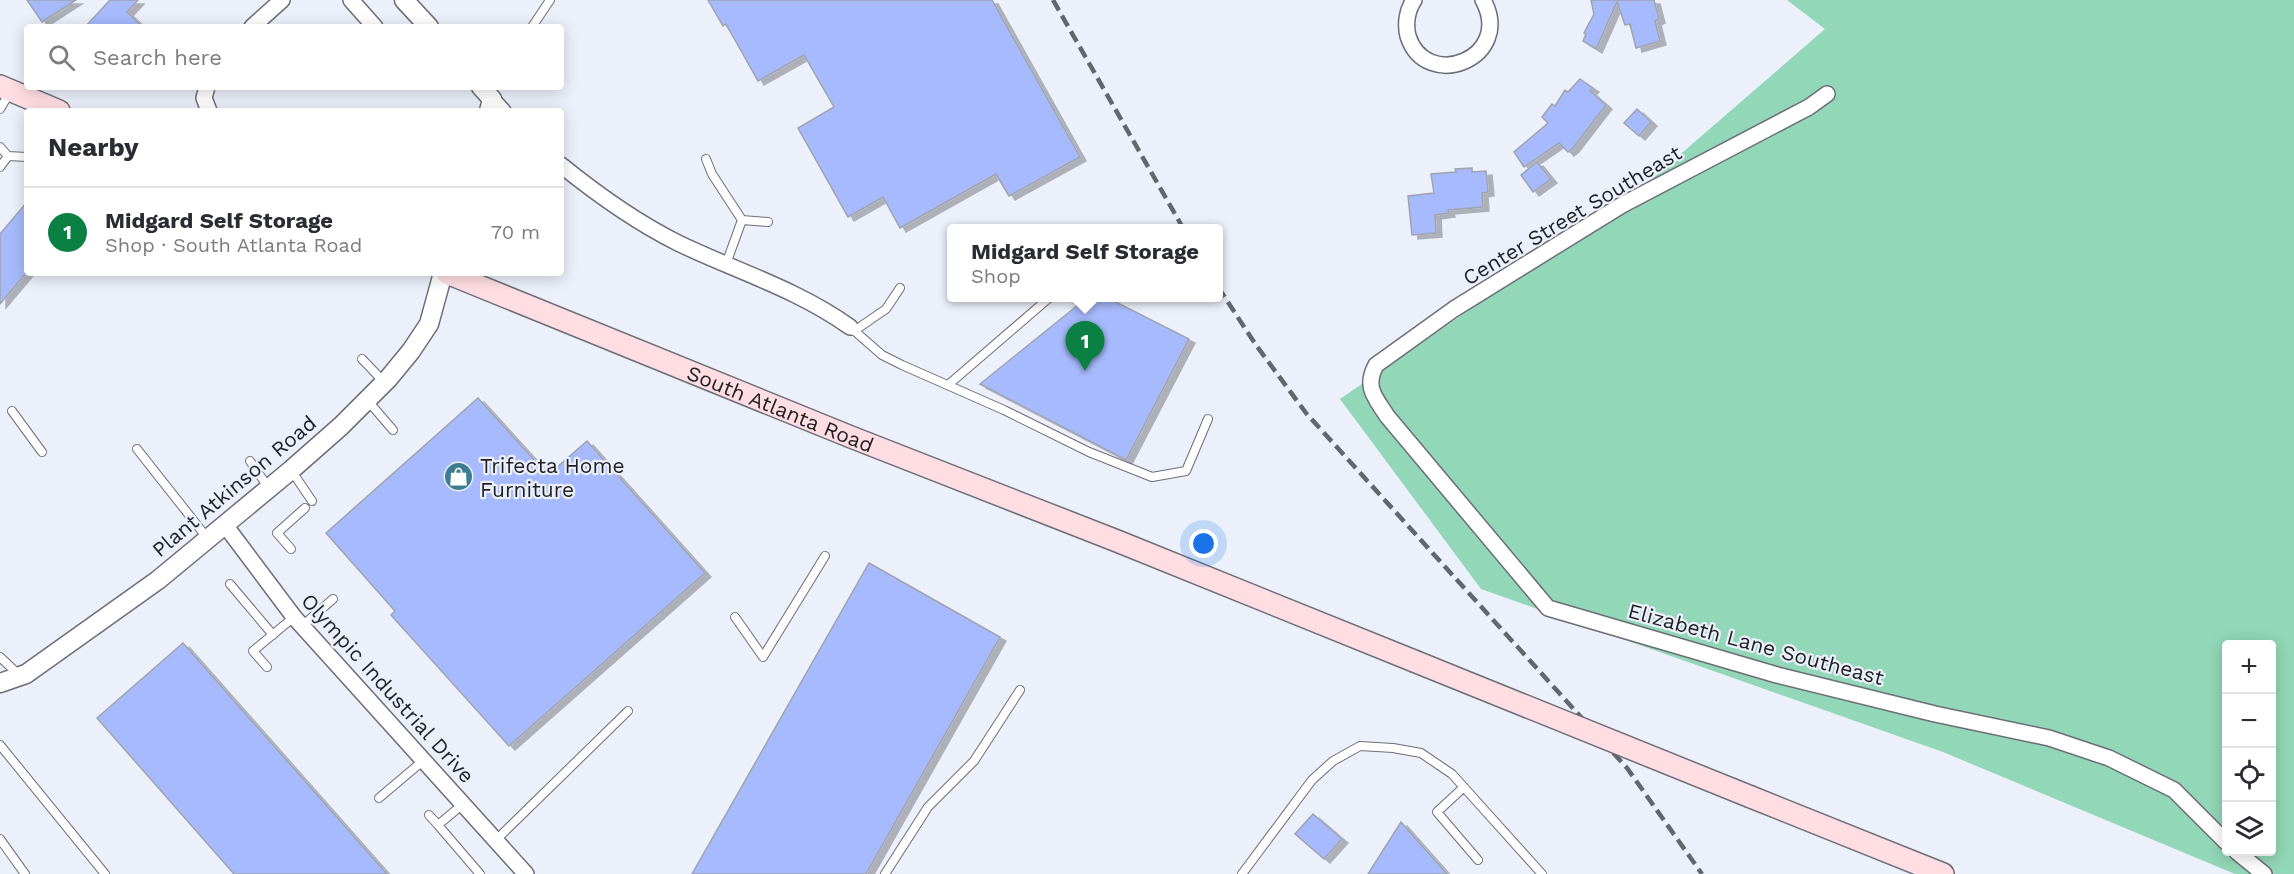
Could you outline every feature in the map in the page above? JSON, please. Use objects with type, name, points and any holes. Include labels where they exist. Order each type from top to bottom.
[{"type":"main road","points":[[4,95],[49,108]]},
{"type":"main road","name":"South Atlanta Road","points":[[452,276],[1943,874]]},
{"type":"street","points":[[255,24],[282,0]]},
{"type":"street","points":[[351,0],[372,24]]},
{"type":"street","points":[[404,0],[426,24]]},
{"type":"street","points":[[1414,0],[1407,19],[1409,38],[1414,48],[1425,58],[1443,65],[1460,64],[1470,60],[1482,49],[1490,31],[1490,16],[1483,0]]},
{"type":"street","points":[[206,90],[204,98],[208,108]]},
{"type":"street","name":"Center Street Southeast","points":[[1376,365],[1454,309],[1622,205],[1809,107],[1827,94]]},
{"type":"street","points":[[564,168],[591,190],[635,220],[679,243],[799,296],[827,311],[852,329]]},
{"type":"street","name":"Plant Atkinson Road","points":[[0,683],[26,674],[158,579],[291,470],[367,400],[411,351],[429,324],[444,276]]},
{"type":"street","name":"Elizabeth Lane Southeast","points":[[1376,365],[1370,384],[1373,394],[1387,416],[1548,608],[1777,675],[1935,714],[2049,738],[2109,758],[2174,790],[2222,838]]},
{"type":"street","name":"Olympic Industrial Drive","points":[[225,525],[298,621],[526,874]]},
{"type":"street","points":[[2242,856],[2264,874]]},
{"type":"lane","points":[[533,24],[550,0]]},
{"type":"lane","points":[[0,147],[8,156],[24,157]]},
{"type":"lane","points":[[0,167],[8,156]]},
{"type":"lane","points":[[706,159],[712,174],[742,220]]},
{"type":"lane","points":[[742,220],[768,222]]},
{"type":"lane","points":[[726,264],[742,220]]},
{"type":"lane","points":[[900,288],[886,309],[852,329],[882,355],[1004,410],[1089,452],[1152,477],[1186,471],[1208,419]]},
{"type":"lane","points":[[948,386],[1043,302]]},
{"type":"lane","points":[[362,359],[385,382]]},
{"type":"lane","points":[[367,400],[393,430]]},
{"type":"lane","points":[[12,411],[42,452]]},
{"type":"lane","points":[[137,449],[208,539]]},
{"type":"lane","points":[[250,461],[269,488]]},
{"type":"lane","points":[[291,470],[312,501]]},
{"type":"lane","points":[[291,549],[277,532],[305,508]]},
{"type":"lane","points":[[735,617],[763,657],[825,556]]},
{"type":"lane","points":[[230,584],[273,635]]},
{"type":"lane","points":[[267,667],[253,651],[273,635],[333,599]]},
{"type":"lane","points":[[0,657],[20,676]]},
{"type":"lane","points":[[885,874],[928,807],[974,761],[1020,690]]},
{"type":"lane","points":[[496,840],[628,711]]},
{"type":"lane","points":[[0,745],[105,874]]},
{"type":"lane","points":[[1242,874],[1312,780],[1333,761],[1360,746],[1421,753],[1452,774],[1542,874]]},
{"type":"lane","points":[[379,798],[424,760]]},
{"type":"lane","points":[[1464,787],[1437,812],[1478,860]]},
{"type":"lane","points":[[438,825],[463,804]]},
{"type":"lane","points":[[429,815],[480,874]]},
{"type":"lane","points":[[0,839],[25,874]]},
{"type":"green space","points":[[1787,0],[2294,0],[2294,874],[2235,874],[1943,752],[1481,589],[1340,399],[1623,204],[1825,29]]},
{"type":"building","points":[[27,0],[76,0],[42,22]]},
{"type":"building","points":[[110,0],[138,0],[127,12],[140,24],[88,24]]},
{"type":"building","points":[[708,0],[992,0],[1080,157],[1009,196],[996,174],[900,228],[883,197],[848,217],[798,128],[834,107],[804,55],[758,81],[726,24],[723,26]]},
{"type":"building","points":[[1591,0],[1654,0],[1659,19],[1655,21],[1660,41],[1636,48],[1630,24],[1625,25],[1617,2],[1596,49],[1583,41],[1586,34],[1584,33],[1594,14]]},
{"type":"building","points":[[1580,79],[1593,88],[1590,91],[1606,105],[1568,152],[1559,143],[1524,167],[1514,152],[1548,123],[1542,117],[1552,104],[1555,106],[1565,90],[1568,92]]},
{"type":"building","points":[[1637,109],[1651,122],[1639,136],[1624,123]]},
{"type":"building","points":[[1537,162],[1551,179],[1533,192],[1521,175]]},
{"type":"building","points":[[1472,168],[1472,172],[1486,171],[1488,192],[1482,193],[1483,207],[1448,210],[1449,213],[1435,215],[1436,233],[1412,235],[1408,196],[1434,193],[1431,174]]},
{"type":"building","points":[[24,206],[24,276],[0,304],[0,234]]},
{"type":"building","points":[[1082,302],[1116,302],[1189,339],[1126,460],[980,384]]},
{"type":"building","points":[[478,398],[548,475],[587,441],[705,573],[509,746],[391,615],[395,611],[326,533]]},
{"type":"building","points":[[869,563],[1000,637],[866,874],[692,874]]},
{"type":"building","points":[[183,643],[387,874],[234,874],[97,718]]},
{"type":"building","points":[[1313,814],[1342,839],[1324,859],[1295,834]]},
{"type":"building","points":[[1401,822],[1447,874],[1368,874]]},
{"type":"railway","points":[[1053,0],[1181,224]]},
{"type":"railway","points":[[1223,295],[1256,345],[1306,413],[1627,768],[1702,874]]},
{"type":"place","name":"Midgard Self Storage","points":[[1085,371]]},
{"type":"place","name":"Trifecta Home Furniture","points":[[459,477]]}]
